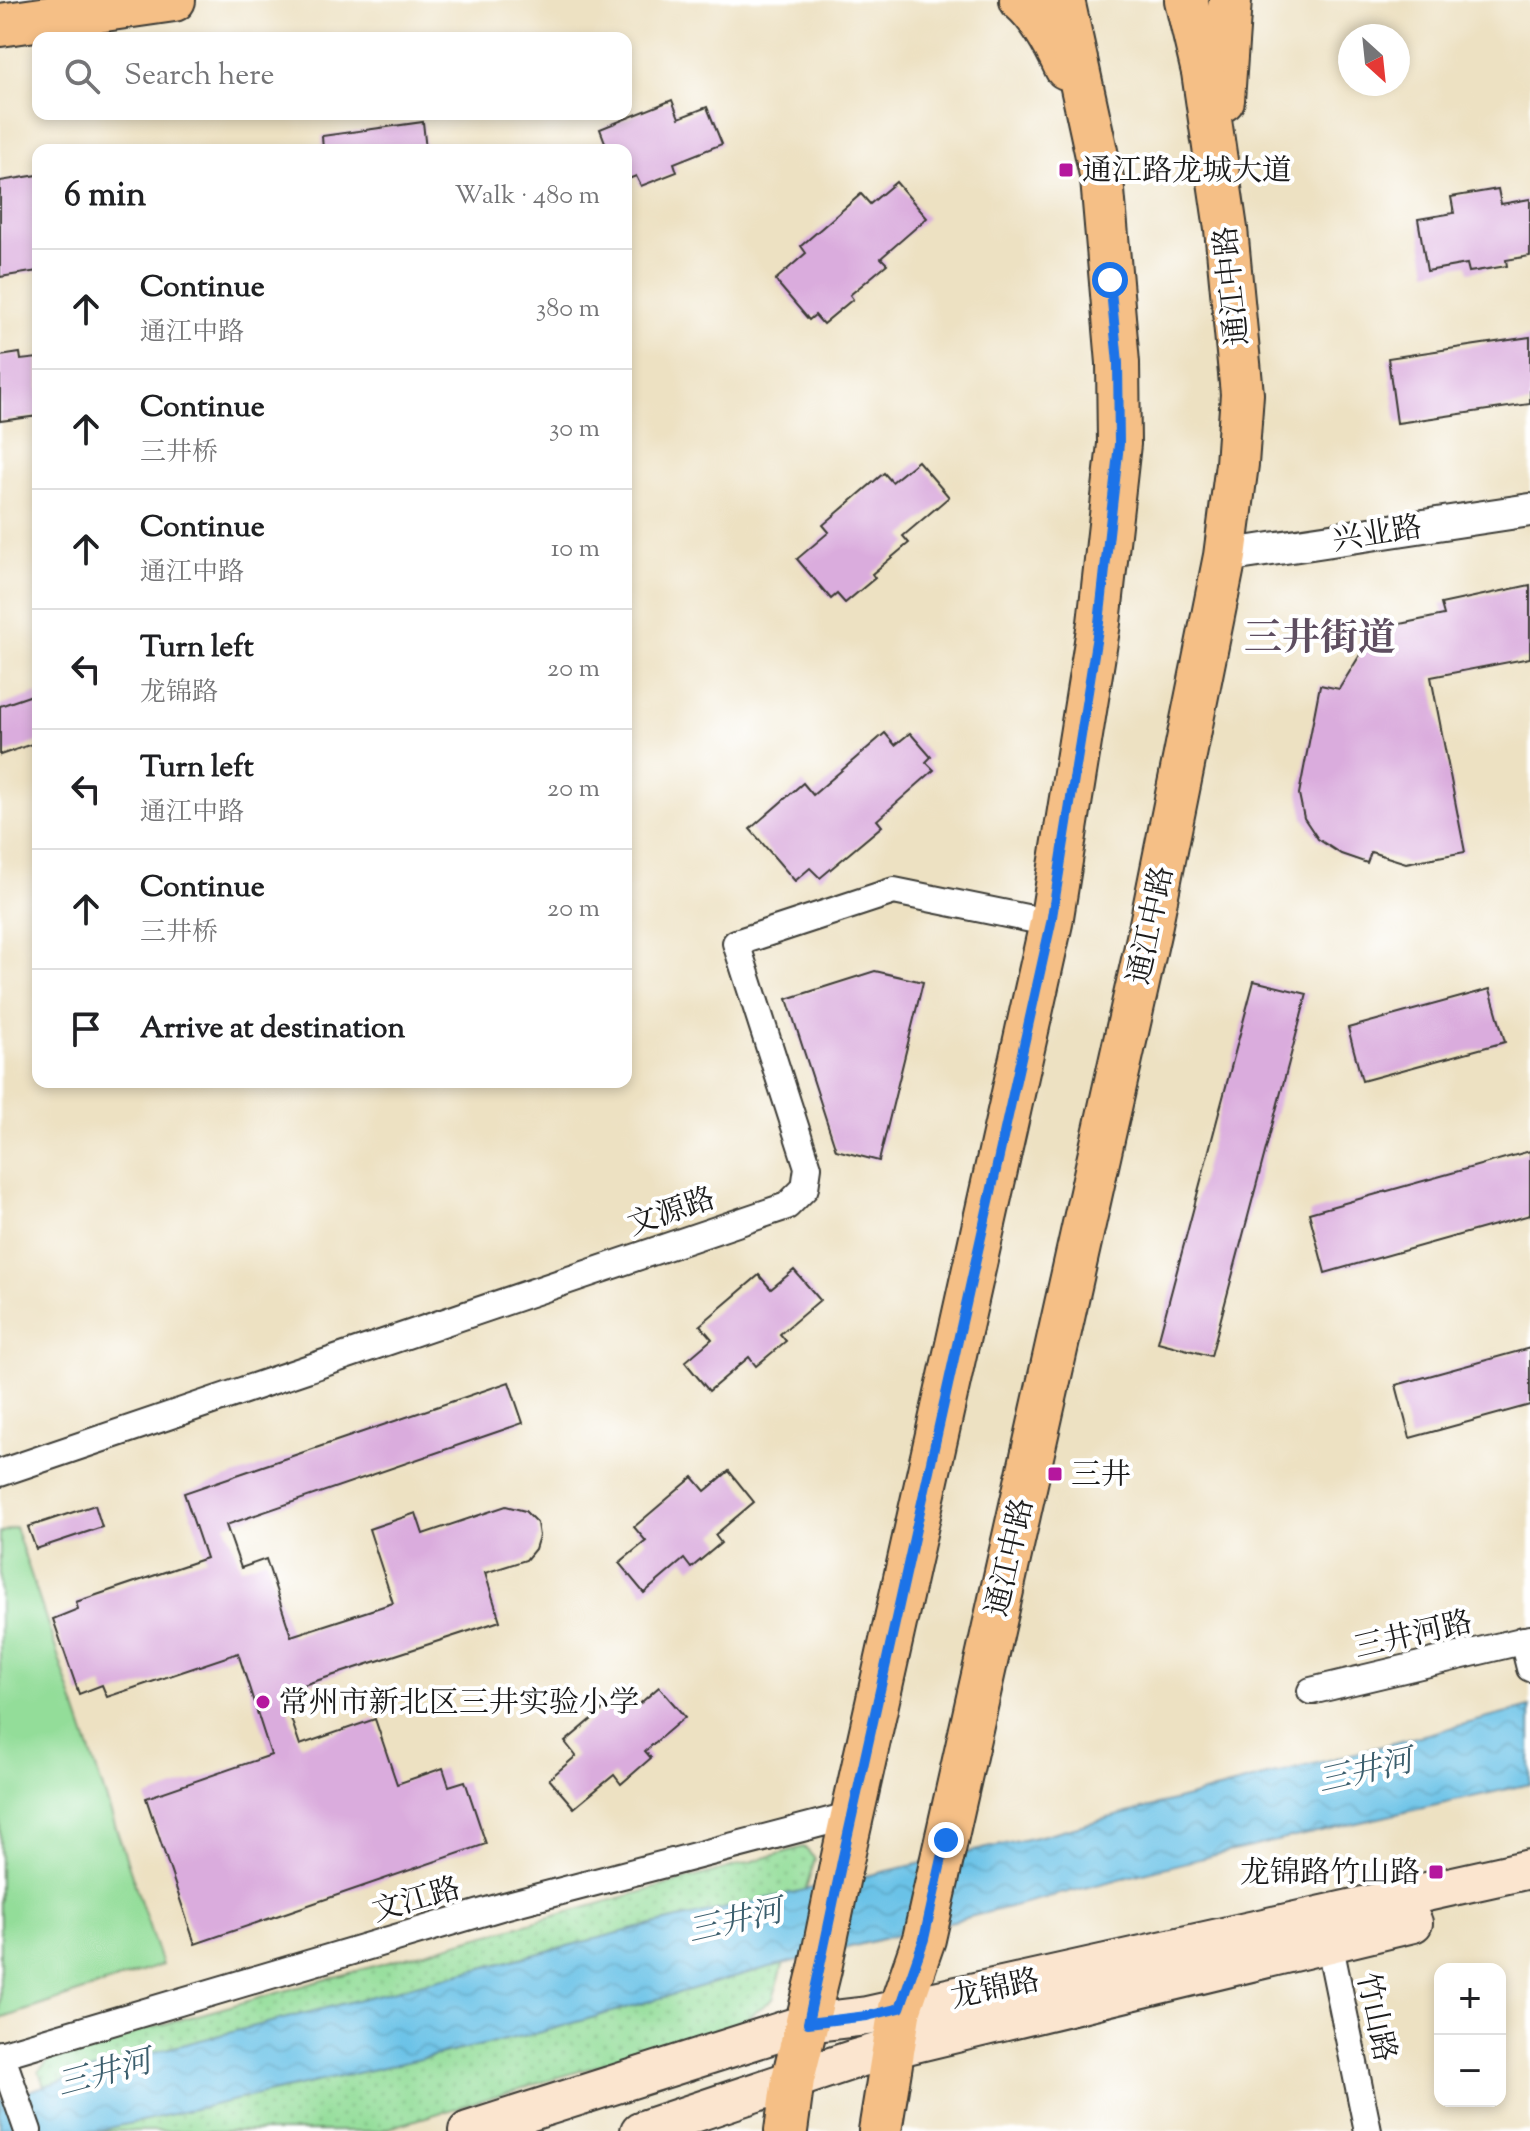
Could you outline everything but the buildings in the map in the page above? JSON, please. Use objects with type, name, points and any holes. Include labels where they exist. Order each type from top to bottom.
[{"type":"main road","points":[[0,25],[174,0]]},
{"type":"main road","points":[[1021,0],[1058,49],[1091,124]]},
{"type":"main road","points":[[786,2131],[793,2079],[808,2023],[1051,923],[1099,623],[1119,444],[1118,363],[1102,179],[1063,0]]},
{"type":"main road","name":"通江中路","points":[[897,2028],[924,1939],[1150,929],[1225,556],[1242,394],[1226,229],[1203,72],[1186,0]]},
{"type":"main road","points":[[1226,229],[1223,100],[1230,0]]},
{"type":"main road","name":"龙锦路","points":[[640,2131],[793,2079],[897,2028],[1326,1929],[1530,1869]]},
{"type":"main road","name":"龙锦路","points":[[1326,1929],[1530,1896]]},
{"type":"main road","name":"龙锦路","points":[[468,2131],[808,2023],[867,2016],[897,2028]]},
{"type":"main road","points":[[880,2131],[897,2028]]},
{"type":"street","name":"兴业路","points":[[1225,556],[1530,510]]},
{"type":"street","name":"文源路","points":[[0,1473],[787,1206],[805,1188],[808,1167],[736,943],[894,891],[1051,923]]},
{"type":"street","points":[[1527,1639],[1530,1668]]},
{"type":"street","name":"三井河路","points":[[1311,1691],[1527,1639]]},
{"type":"street","name":"文江路","points":[[0,2054],[504,1906],[852,1815]]},
{"type":"street","name":"竹山路","points":[[1326,1929],[1368,2131]]},
{"type":"street","points":[[0,2054],[28,2131]]},
{"type":"green space","points":[[15,1527],[162,1965],[0,2019],[0,1533]]},
{"type":"green space","points":[[804,1847],[815,1859],[773,1999],[740,2023],[379,2131],[59,2131],[39,2071],[53,2055]]},
{"type":"water","name":"三井河","points":[[1530,1707],[1530,1784],[1215,1855],[755,1971],[546,2031],[96,2131],[0,2131],[0,2100],[142,2055],[630,1930],[1040,1836]]},
{"type":"place","name":"通江路龙城大道","points":[[1066,170]]},
{"type":"place","name":"三井","points":[[1055,1474]]},
{"type":"place","name":"常州市新北区三井实验小学","points":[[263,1702]]},
{"type":"place","name":"龙锦路竹山路","points":[[1436,1872]]},
{"type":"district","name":"三井街道","points":[[1320,637]]},
{"type":"route","points":[[946,1840],[924,1939],[900,2008],[867,2016],[808,2023],[1051,923],[1099,623],[1119,444],[1118,363],[1110,280]]}]
